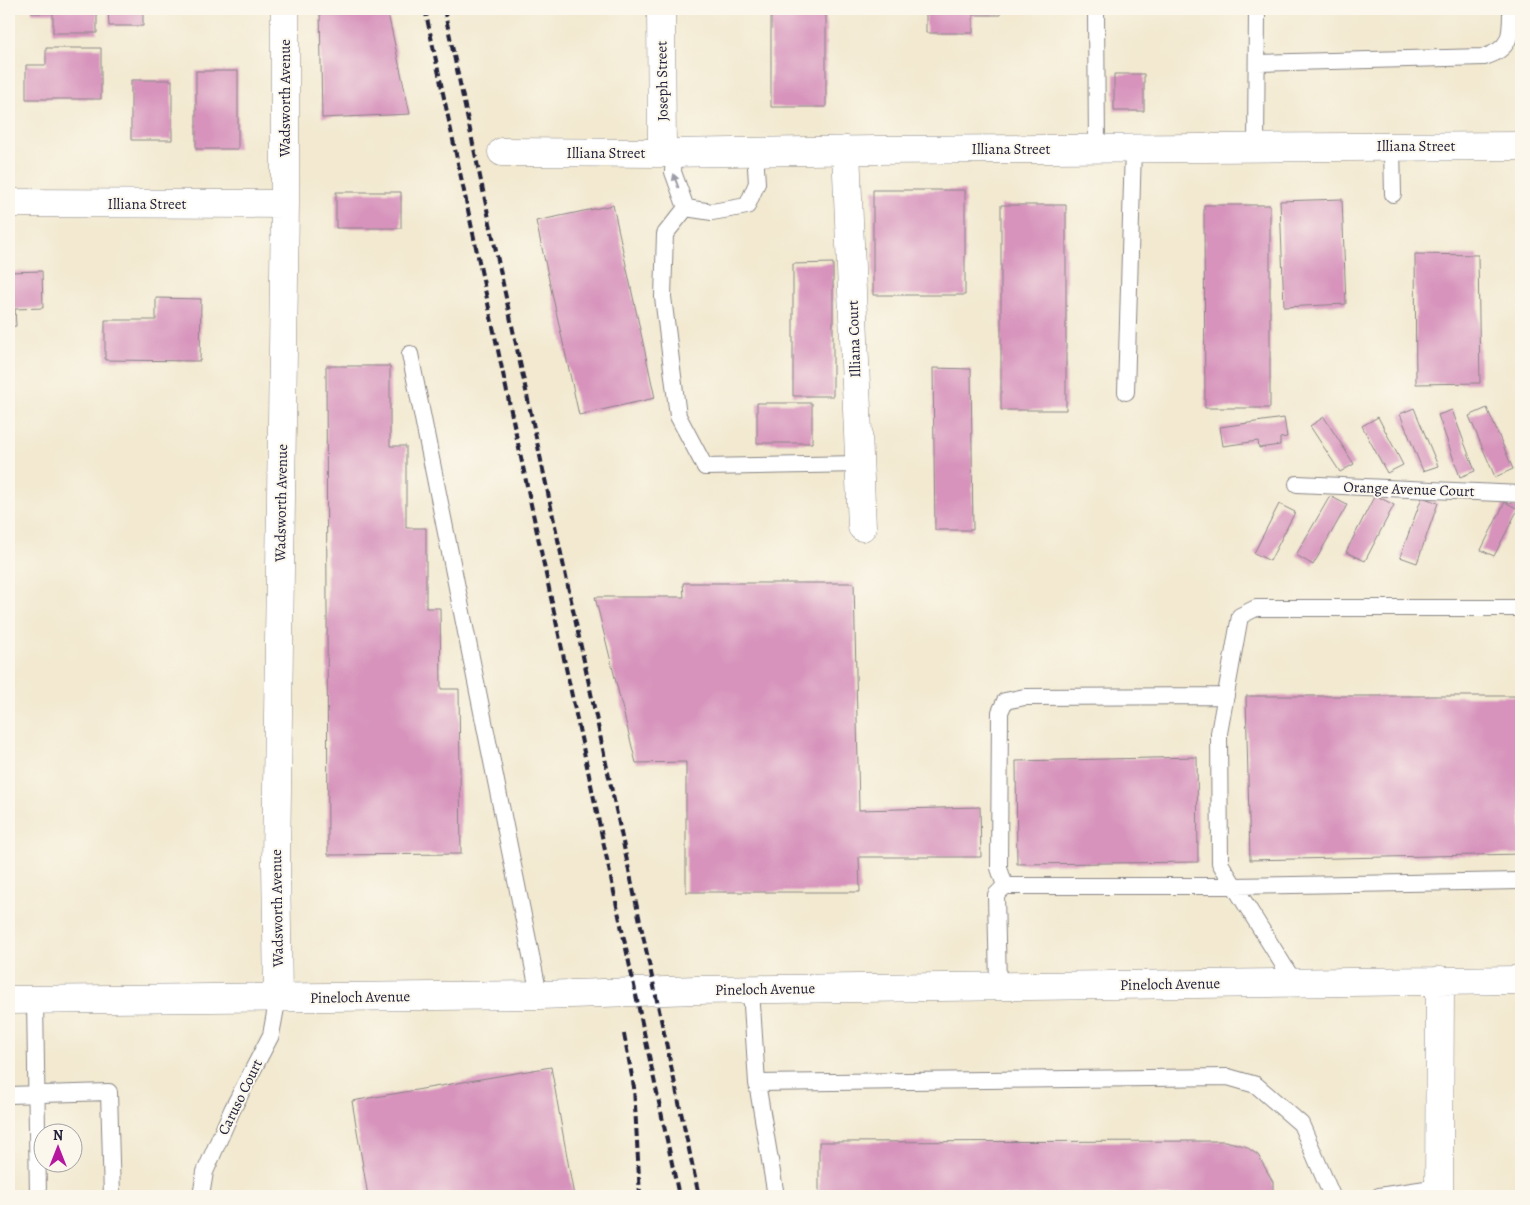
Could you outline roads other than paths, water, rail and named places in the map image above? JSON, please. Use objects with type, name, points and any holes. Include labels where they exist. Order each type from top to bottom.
[{"type":"street","name":"Wadsworth Avenue","points":[[278,998],[276,862],[285,204],[285,9]]},
{"type":"street","name":"Joseph Street","points":[[661,9],[668,153]]},
{"type":"street","name":"Illiana Street","points":[[502,152],[668,153],[846,150],[1521,146]]},
{"type":"street","name":"Illiana Court","points":[[846,150],[862,528]]},
{"type":"street","name":"Illiana Street","points":[[9,203],[285,204]]},
{"type":"street","points":[[1439,1191],[1440,980]]},
{"type":"street","name":"Pineloch Avenue","points":[[22,1000],[539,995],[998,986],[1521,980]]},
{"type":"lane","points":[[1096,9],[1098,148]]},
{"type":"lane","points":[[1256,148],[1257,9]]},
{"type":"lane","points":[[1257,62],[1484,57],[1496,53],[1508,41],[1511,28],[1510,9]]},
{"type":"lane","points":[[1392,146],[1393,194]]},
{"type":"lane","points":[[1126,392],[1133,148]]},
{"type":"lane","points":[[686,208],[712,212],[747,206],[757,183],[755,152]]},
{"type":"lane","points":[[668,153],[686,208]]},
{"type":"lane","points":[[686,208],[665,234],[663,297],[678,416],[706,467],[859,464]]},
{"type":"lane","points":[[410,354],[539,995]]},
{"type":"lane","name":"Orange Avenue Court","points":[[1297,484],[1521,494]]},
{"type":"lane","points":[[1294,982],[1220,862],[1219,733],[1240,616],[1256,608],[1521,608]]},
{"type":"lane","points":[[1005,886],[998,868],[1000,712],[1006,701],[1025,697],[1226,696]]},
{"type":"lane","points":[[998,986],[996,895],[1005,886],[1234,886],[1521,881]]},
{"type":"lane","points":[[751,990],[756,1083],[776,1196]]},
{"type":"lane","name":"Caruso Court","points":[[201,1196],[205,1172],[232,1110],[271,1035],[278,998]]},
{"type":"lane","points":[[22,1000],[36,1093],[38,1196]]},
{"type":"lane","points":[[756,1083],[1228,1077],[1256,1085],[1301,1124],[1332,1196]]},
{"type":"lane","points":[[9,1094],[109,1092],[112,1196]]},
{"type":"lane","points":[[1379,1196],[1439,1191]]},
{"type":"railway","points":[[425,9],[679,1196]]},
{"type":"railway","points":[[444,9],[699,1196]]},
{"type":"railway","points":[[624,1034],[634,1087],[640,1196]]}]
